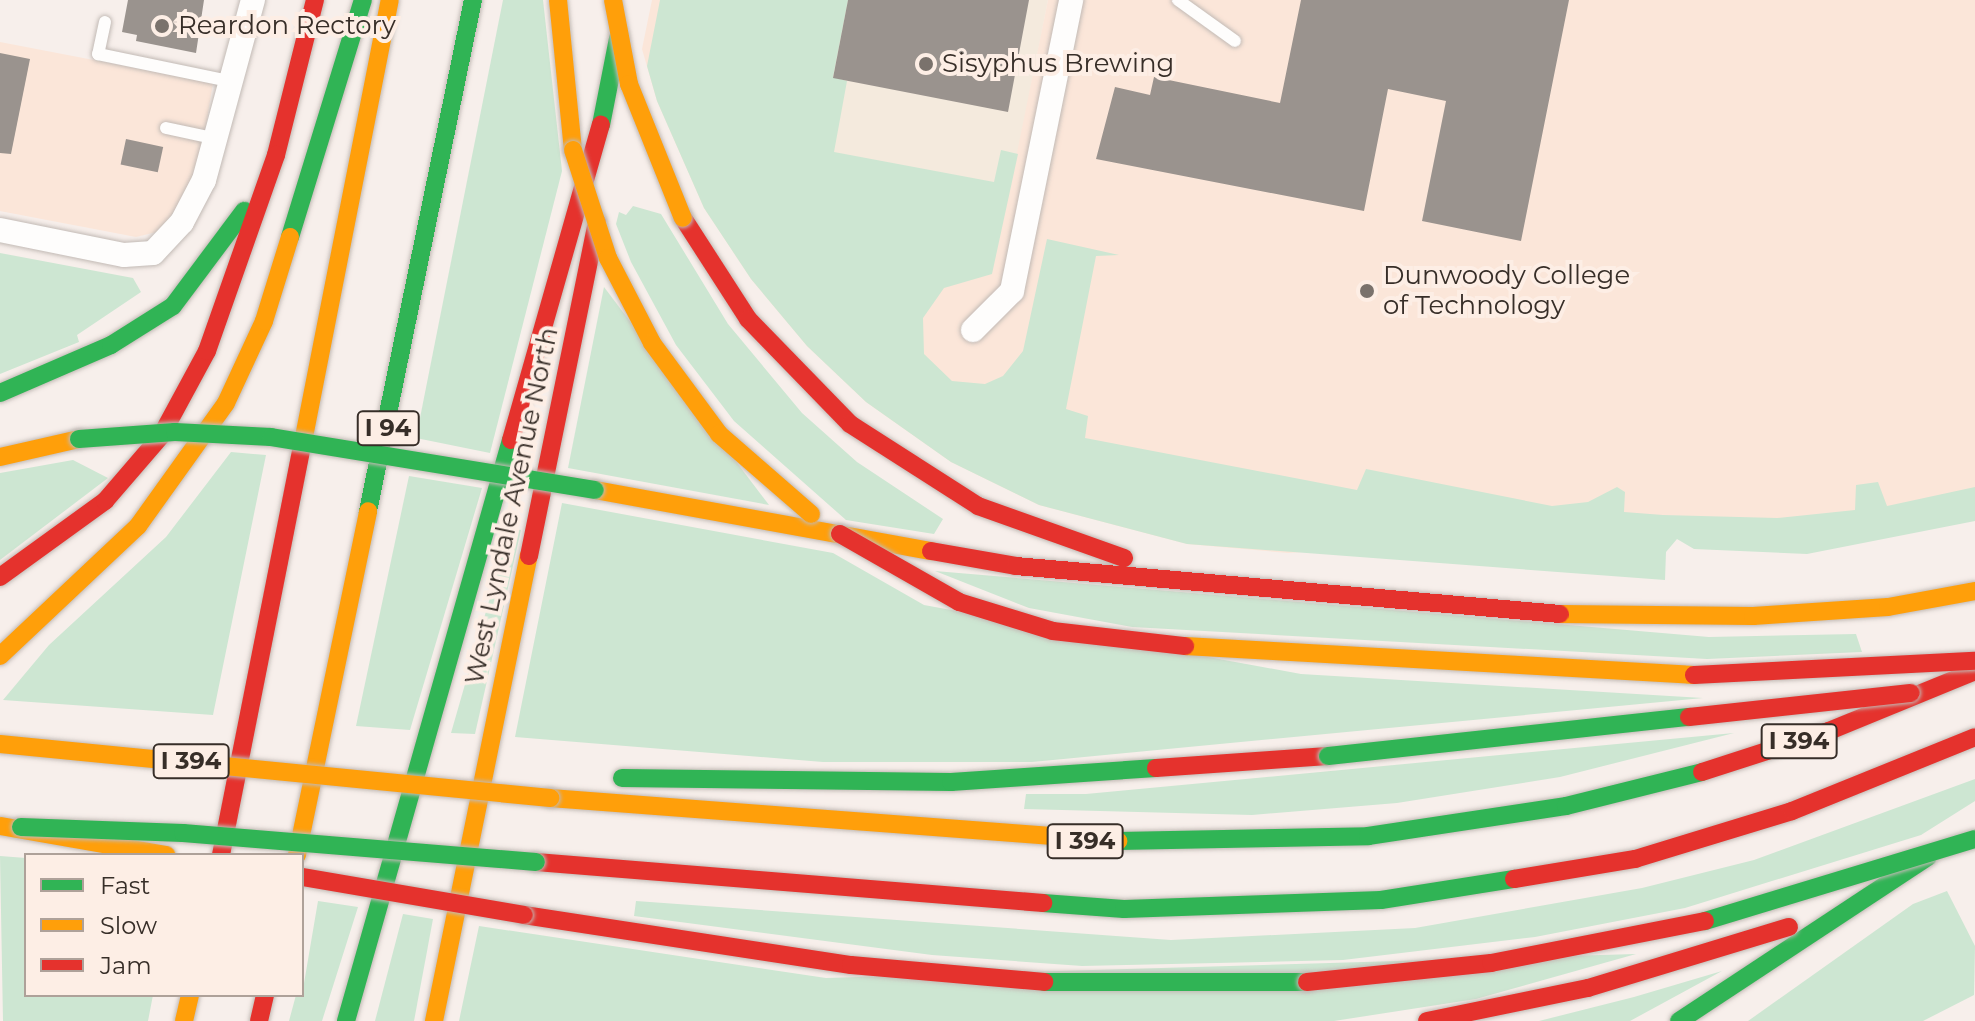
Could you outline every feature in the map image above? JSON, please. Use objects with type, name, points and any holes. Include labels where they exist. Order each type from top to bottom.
[{"type":"main road","points":[[0,577],[69,533],[161,436],[207,351],[276,155],[315,0]]},
{"type":"main road","points":[[0,656],[138,526],[226,403],[264,321],[363,0]]},
{"type":"main road","points":[[221,853],[390,0]]},
{"type":"main road","name":"I 94","points":[[297,853],[473,0]]},
{"type":"main road","points":[[558,0],[573,150],[608,258],[652,343],[693,404],[767,481],[868,555],[959,602],[1053,631],[1116,642],[1445,667],[1707,677],[1975,661]]},
{"type":"main road","points":[[613,0],[629,84],[683,218],[748,319],[850,424],[978,506],[1094,549],[1159,565],[1568,596],[1730,616]]},
{"type":"main road","name":"West Lyndale Avenue North","points":[[434,1021],[596,239],[601,125],[626,0]]},
{"type":"main road","points":[[346,1021],[601,125]]},
{"type":"main road","points":[[0,393],[111,345],[173,306],[219,253],[276,155]]},
{"type":"main road","points":[[0,457],[79,439],[175,432],[271,437],[595,490],[932,553],[1087,574],[1566,614],[1730,616],[1839,613],[1975,591]]},
{"type":"main road","name":"I 394","points":[[0,744],[382,777],[550,798],[1020,837],[1199,843],[1438,828],[1618,793],[1829,731],[1975,671]]},
{"type":"main road","points":[[597,777],[965,782],[1328,756],[1771,712],[1975,683]]},
{"type":"main road","name":"I 394","points":[[0,826],[183,833],[1181,910],[1394,899],[1635,859],[1792,811],[1975,737]]},
{"type":"main road","points":[[382,777],[540,775]]},
{"type":"main road","points":[[1679,1021],[1975,825]]},
{"type":"main road","points":[[21,827],[156,853]]},
{"type":"main road","points":[[304,877],[851,965],[999,980],[1138,986],[1307,982],[1491,963],[1678,929],[1975,839]]},
{"type":"main road","points":[[1427,1021],[1516,1005],[1681,962],[1975,858]]},
{"type":"main road","points":[[184,1021],[190,997]]},
{"type":"main road","points":[[259,1021],[265,997]]},
{"type":"street","points":[[0,230],[124,255],[153,253],[182,222],[217,139],[253,0]]},
{"type":"street","points":[[973,330],[1012,291],[1071,0]]},
{"type":"lane","points":[[1178,0],[1235,41]]},
{"type":"lane","points":[[105,22],[98,54],[233,82]]},
{"type":"lane","points":[[166,128],[217,139]]},
{"type":"shaded area","name":"Dunwoody College of Technology","points":[[652,0],[843,0],[828,82],[826,156],[1009,192],[1048,0],[1975,0],[1975,502],[1884,537],[1662,527],[1288,553],[1187,544],[1039,505],[951,462],[866,402],[807,346],[751,279],[704,208],[657,101],[642,49]]},
{"type":"shaded area","points":[[843,0],[1048,0],[1010,192],[826,156],[828,82]]},
{"type":"shaded area","points":[[0,42],[213,83],[198,174],[161,231],[136,237],[0,211]]},
{"type":"green space","points":[[503,0],[543,0],[562,171],[490,453],[416,438]]},
{"type":"green space","points":[[660,0],[848,0],[833,77],[847,81],[834,152],[994,182],[1001,150],[1018,154],[992,274],[944,288],[923,318],[924,354],[952,381],[985,384],[1003,376],[1023,351],[1047,239],[1119,255],[1096,256],[1066,409],[1088,416],[1085,438],[1357,490],[1366,469],[1552,506],[1588,502],[1617,487],[1625,492],[1624,512],[1663,515],[1777,518],[1855,510],[1856,485],[1878,482],[1887,506],[1975,487],[1975,521],[1807,554],[1694,549],[1677,539],[1666,552],[1665,580],[1187,544],[1039,505],[951,462],[866,402],[807,346],[751,279],[704,208],[657,101],[647,66]]},
{"type":"green space","points":[[633,206],[661,214],[728,324],[802,413],[857,462],[943,519],[934,534],[846,520],[734,421],[676,345],[631,262],[616,224],[619,212],[626,215]]},
{"type":"green space","points":[[0,253],[133,278],[141,292],[77,335],[79,342],[0,374]]},
{"type":"green space","points":[[604,287],[769,505],[568,468]]},
{"type":"green space","points":[[231,452],[266,455],[213,715],[3,700],[49,645],[166,537]]},
{"type":"green space","points":[[73,460],[108,478],[0,560],[0,473]]},
{"type":"green space","points":[[409,476],[482,488],[410,730],[356,726]]},
{"type":"green space","points":[[562,503],[833,553],[924,605],[1301,674],[1703,698],[1032,762],[823,762],[515,737]]},
{"type":"green space","points":[[510,528],[521,530],[475,734],[451,733]]},
{"type":"green space","points":[[935,571],[1709,637],[1856,634],[1862,652],[1707,659],[1132,627],[1029,608]]},
{"type":"green space","points":[[1734,733],[1560,777],[1397,803],[1252,815],[1024,809],[1026,794],[1086,794]]},
{"type":"green space","points":[[1975,779],[1975,801],[1921,835],[1685,908],[1535,937],[1343,960],[1082,966],[932,955],[634,916],[636,901],[1171,940],[1415,928],[1642,888],[1754,860]]},
{"type":"green space","points":[[0,856],[24,858],[24,997],[153,997],[148,1021],[3,1021]]},
{"type":"green space","points":[[1947,891],[1975,946],[1974,995],[1923,1021],[1748,1021],[1913,904]]},
{"type":"green space","points":[[318,901],[358,907],[322,1021],[289,1021],[295,997],[304,997]]},
{"type":"green space","points":[[403,914],[433,919],[414,1021],[375,1021]]},
{"type":"green space","points":[[479,926],[826,978],[1636,954],[1476,999],[1334,1021],[459,1021]]},
{"type":"green space","points":[[1722,971],[1630,1021],[1539,1021],[1634,997]]},
{"type":"building","name":"Reardon Rectory","points":[[128,0],[204,0],[196,53],[136,41],[137,35],[122,32]]},
{"type":"building","name":"Sisyphus Brewing","points":[[848,0],[1029,0],[1008,112],[833,78]]},
{"type":"building","name":"Dunwoody College of Technology","points":[[1301,0],[1569,0],[1521,241],[1422,221],[1446,101],[1388,89],[1364,211],[1096,159],[1115,87],[1150,95],[1154,77],[1280,103]]},
{"type":"building","points":[[0,53],[30,59],[11,154],[0,153]]},
{"type":"building","points":[[126,139],[163,147],[158,172],[121,164]]},
{"type":"traffic: fast","points":[[290,237],[363,0]]},
{"type":"traffic: fast","points":[[368,511],[473,0]]},
{"type":"traffic: fast","points":[[601,125],[618,38]]},
{"type":"traffic: fast","points":[[0,393],[111,345],[173,306],[244,211]]},
{"type":"traffic: fast","points":[[79,439],[175,432],[271,437],[595,490]]},
{"type":"traffic: fast","points":[[346,1021],[511,440]]},
{"type":"traffic: fast","points":[[1328,756],[1689,717]]},
{"type":"traffic: fast","points":[[622,778],[951,782],[1156,768]]},
{"type":"traffic: fast","points":[[1118,841],[1368,836],[1566,806],[1702,772]]},
{"type":"traffic: fast","points":[[21,827],[183,833],[536,862]]},
{"type":"traffic: fast","points":[[1705,921],[1975,839]]},
{"type":"traffic: fast","points":[[1679,1021],[1928,857]]},
{"type":"traffic: fast","points":[[1043,903],[1124,909],[1381,900],[1514,879]]},
{"type":"traffic: fast","points":[[1044,982],[1307,982]]},
{"type":"traffic: slow","points":[[303,442],[390,0]]},
{"type":"traffic: slow","points":[[558,0],[573,150]]},
{"type":"traffic: slow","points":[[613,0],[629,84],[683,218]]},
{"type":"traffic: slow","points":[[573,150],[608,258],[652,343],[719,434],[811,514]]},
{"type":"traffic: slow","points":[[0,656],[138,526],[226,403],[264,321],[290,237]]},
{"type":"traffic: slow","points":[[0,457],[79,439]]},
{"type":"traffic: slow","points":[[595,490],[931,551]]},
{"type":"traffic: slow","points":[[297,853],[368,511]]},
{"type":"traffic: slow","points":[[434,1021],[529,556]]},
{"type":"traffic: slow","points":[[1560,614],[1753,616],[1888,607],[1975,591]]},
{"type":"traffic: slow","points":[[1185,646],[1694,675]]},
{"type":"traffic: slow","points":[[0,744],[550,798]]},
{"type":"traffic: slow","points":[[550,798],[1118,841]]},
{"type":"traffic: slow","points":[[0,826],[155,853]]},
{"type":"traffic: slow","points":[[184,1021],[190,997]]},
{"type":"traffic: jam","points":[[276,155],[315,0]]},
{"type":"traffic: jam","points":[[511,440],[601,125]]},
{"type":"traffic: jam","points":[[0,577],[105,501],[161,436],[207,351],[276,155]]},
{"type":"traffic: jam","points":[[683,218],[748,319],[850,424],[978,506],[1124,558]]},
{"type":"traffic: jam","points":[[529,556],[597,222]]},
{"type":"traffic: jam","points":[[221,853],[303,442]]},
{"type":"traffic: jam","points":[[840,534],[959,602],[1053,631],[1185,646]]},
{"type":"traffic: jam","points":[[931,551],[1016,566],[1560,614]]},
{"type":"traffic: jam","points":[[1694,675],[1975,661]]},
{"type":"traffic: jam","points":[[1702,772],[1829,731],[1975,671]]},
{"type":"traffic: jam","points":[[1689,717],[1911,693]]},
{"type":"traffic: jam","points":[[1514,879],[1635,859],[1792,811],[1975,737]]},
{"type":"traffic: jam","points":[[1156,768],[1328,756]]},
{"type":"traffic: jam","points":[[536,862],[1043,903]]},
{"type":"traffic: jam","points":[[304,877],[524,915]]},
{"type":"traffic: jam","points":[[524,915],[851,965],[1044,982]]},
{"type":"traffic: jam","points":[[1307,982],[1491,963],[1705,921]]},
{"type":"traffic: jam","points":[[1427,1021],[1588,988],[1789,927]]},
{"type":"traffic: jam","points":[[259,1021],[265,997]]},
{"type":"place","name":"Reardon Rectory","points":[[162,26]]},
{"type":"place","name":"Sisyphus Brewing","points":[[926,64]]},
{"type":"place","name":"Dunwoody College of Technology","points":[[1367,291]]}]
